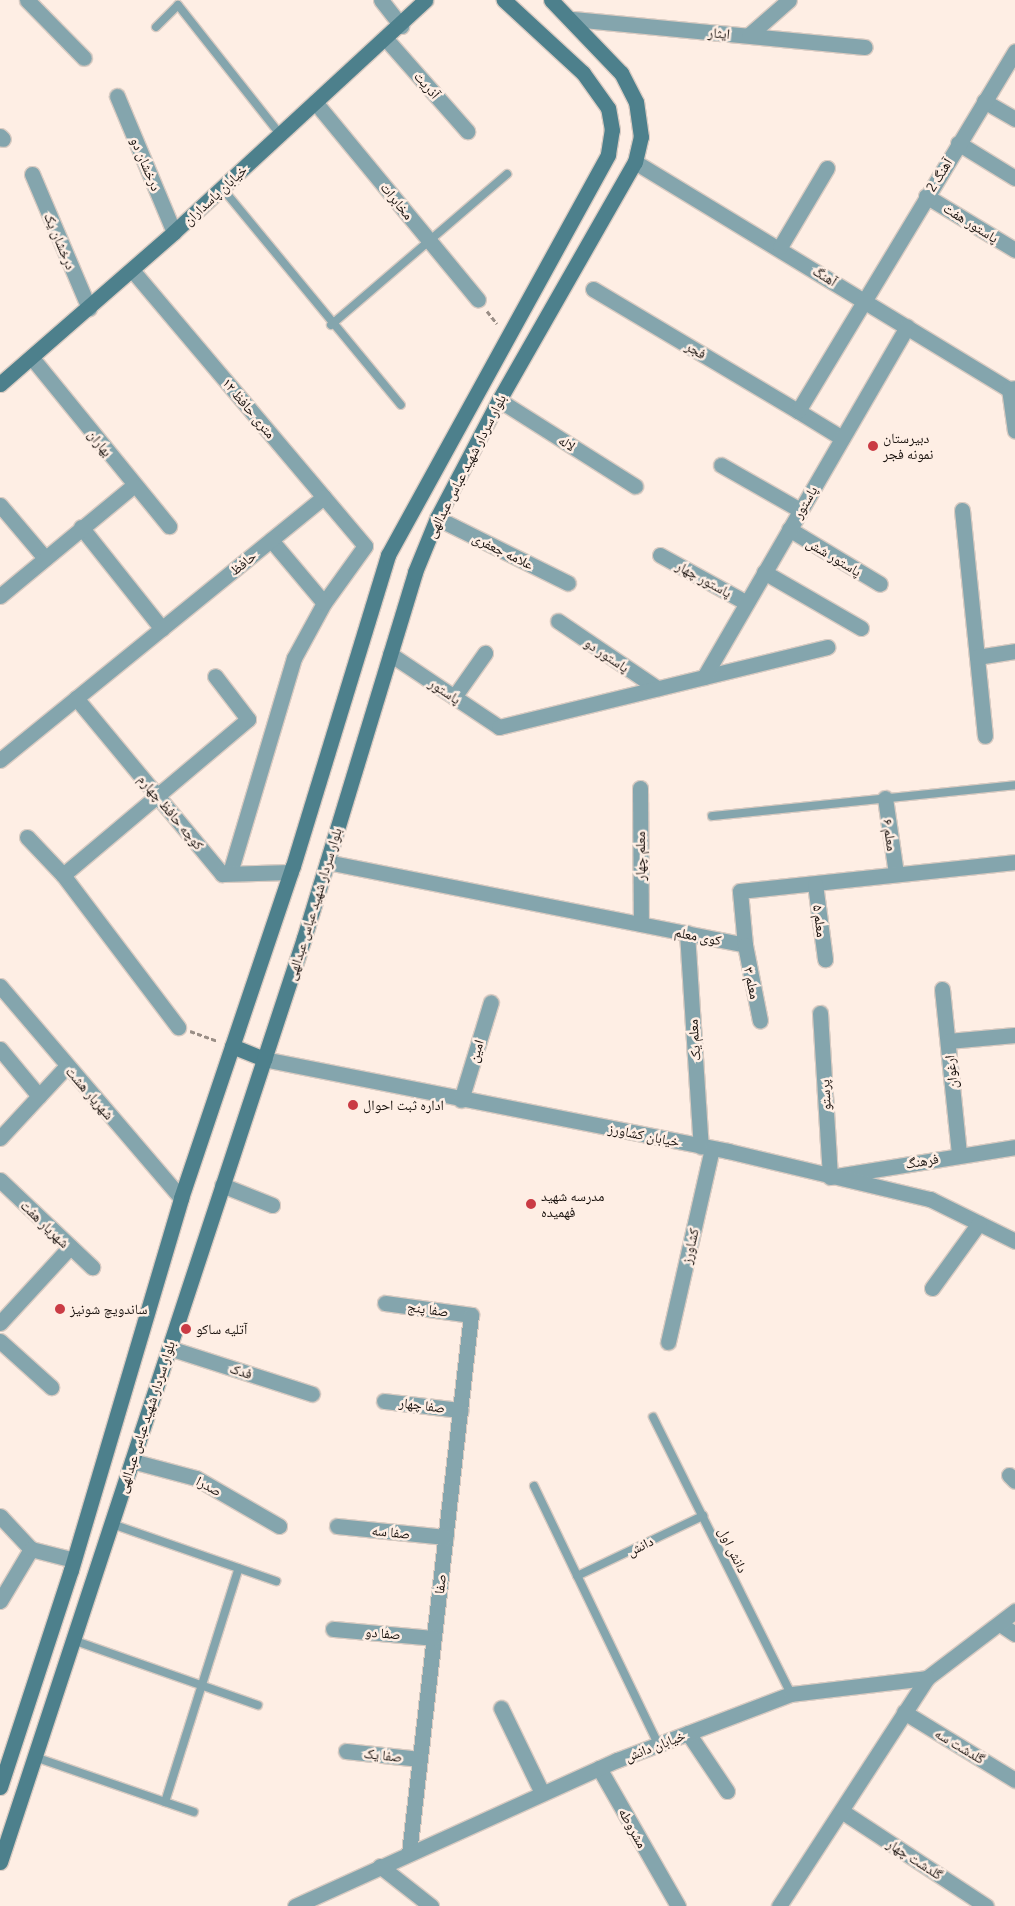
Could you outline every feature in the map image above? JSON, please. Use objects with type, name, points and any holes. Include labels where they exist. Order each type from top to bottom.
[{"type":"street","points":[[27,0],[84,58]]},
{"type":"street","points":[[381,0],[400,26]]},
{"type":"street","name":"خیابان پاسداران","points":[[0,384],[132,270],[400,26],[425,0]]},
{"type":"street","name":"بلوار سردار شهید عباس عبدالهی","points":[[0,1787],[74,1560],[181,1198],[291,872],[388,555],[506,334],[608,154],[612,130],[608,108],[583,73],[504,0]]},
{"type":"street","name":"بلوار سردار شهید عباس عبدالهی","points":[[0,1862],[264,1059],[328,862],[390,654],[437,518],[499,400],[635,162],[641,137],[636,102],[622,73],[573,19],[551,0]]},
{"type":"street","points":[[749,35],[788,0]]},
{"type":"street","name":"ایثار","points":[[573,19],[865,47]]},
{"type":"street","name":"آذریت","points":[[386,38],[467,131]]},
{"type":"street","name":"آهنگ 2","points":[[798,411],[1015,51]]},
{"type":"street","name":"درخشان دو","points":[[117,96],[174,232]]},
{"type":"street","points":[[984,101],[1015,119]]},
{"type":"street","name":"مخابرات","points":[[315,102],[478,300]]},
{"type":"street","points":[[958,144],[1015,178]]},
{"type":"street","name":"آهنگ","points":[[635,162],[780,247],[907,327],[1012,388]]},
{"type":"street","points":[[780,247],[827,168]]},
{"type":"street","name":"درخشان یک","points":[[32,174],[89,308]]},
{"type":"street","name":"پاستور هفت","points":[[926,196],[1015,250]]},
{"type":"street","name":"۱۲ متری حافظ","points":[[132,270],[365,546],[324,603]]},
{"type":"street","name":"فجر","points":[[593,289],[842,438]]},
{"type":"street","name":"پاستور","points":[[704,677],[907,327]]},
{"type":"street","name":"بهاران","points":[[32,358],[134,486],[169,526]]},
{"type":"street","points":[[1012,388],[1015,431]]},
{"type":"street","name":"لاله","points":[[499,400],[635,486]]},
{"type":"street","points":[[721,465],[800,510]]},
{"type":"street","points":[[0,596],[81,527],[134,486]]},
{"type":"street","name":"حافظ","points":[[0,760],[324,497]]},
{"type":"street","points":[[0,505],[44,558]]},
{"type":"street","points":[[962,510],[985,736]]},
{"type":"street","name":"علامه جعفری","points":[[437,518],[568,583]]},
{"type":"street","points":[[81,527],[162,629]]},
{"type":"street","name":"پاستور شش","points":[[789,529],[880,584]]},
{"type":"street","points":[[271,540],[324,603],[294,658],[230,873],[291,872]]},
{"type":"street","name":"پاستور چهار","points":[[660,555],[747,603]]},
{"type":"street","points":[[764,572],[861,628]]},
{"type":"street","name":"پاستور دو","points":[[558,621],[657,688]]},
{"type":"street","name":"پاستور","points":[[390,654],[499,727],[827,647]]},
{"type":"street","points":[[977,656],[1015,651]]},
{"type":"street","points":[[454,697],[485,653]]},
{"type":"street","points":[[63,875],[248,719],[215,676]]},
{"type":"street","name":"کوچه حافظ چهارم","points":[[76,698],[222,874],[230,873]]},
{"type":"street","name":"معلم چهار","points":[[640,788],[640,924]]},
{"type":"street","name":"معلم ۶","points":[[885,798],[896,873]]},
{"type":"street","points":[[27,837],[63,875],[178,1027]]},
{"type":"street","name":"کوی معلم","points":[[328,862],[744,945],[740,891],[815,884],[896,873],[1015,862]]},
{"type":"street","name":"معلم ۵","points":[[815,884],[824,959]]},
{"type":"street","name":"معلم یک","points":[[687,933],[707,1148]]},
{"type":"street","name":"معلم ۳","points":[[744,945],[760,1021]]},
{"type":"street","name":"شهریار هشت","points":[[0,986],[181,1198]]},
{"type":"street","name":"ارغوان","points":[[942,989],[958,1154]]},
{"type":"street","name":"امین","points":[[461,1100],[491,1002]]},
{"type":"street","name":"پرستو","points":[[820,1013],[830,1177]]},
{"type":"street","points":[[948,1042],[1015,1035]]},
{"type":"street","points":[[232,1046],[264,1059]]},
{"type":"street","points":[[0,1049],[39,1096]]},
{"type":"street","name":"خیابان کشاورز","points":[[264,1059],[707,1148],[930,1199],[1015,1241]]},
{"type":"street","points":[[0,1138],[67,1066]]},
{"type":"street","name":"فرهنگ","points":[[830,1177],[958,1154],[1015,1147]]},
{"type":"street","name":"کشاورز","points":[[668,1342],[707,1148]]},
{"type":"street","name":"شهریار هفت","points":[[0,1180],[69,1248],[92,1267]]},
{"type":"street","points":[[222,1185],[272,1205]]},
{"type":"street","points":[[932,1288],[979,1223]]},
{"type":"street","points":[[0,1323],[69,1248]]},
{"type":"street","name":"صفا پنج","points":[[385,1303],[471,1316]]},
{"type":"street","name":"صفا","points":[[409,1853],[471,1316]]},
{"type":"street","points":[[0,1341],[51,1387]]},
{"type":"street","name":"فدک","points":[[169,1348],[312,1394]]},
{"type":"street","name":"صفا چهار","points":[[384,1401],[460,1410]]},
{"type":"street","name":"صدرا","points":[[132,1461],[196,1478],[279,1526]]},
{"type":"street","points":[[0,1516],[32,1549],[74,1560]]},
{"type":"street","name":"صفا سه","points":[[337,1526],[445,1538]]},
{"type":"street","points":[[0,1601],[32,1549]]},
{"type":"street","name":"خیابان دانش","points":[[295,1906],[599,1768],[791,1694],[927,1678],[1015,1611]]},
{"type":"street","points":[[1000,1624],[1015,1634]]},
{"type":"street","name":"صفا دو","points":[[333,1629],[434,1638]]},
{"type":"street","points":[[779,1906],[843,1812],[927,1678]]},
{"type":"street","points":[[501,1708],[542,1793]]},
{"type":"street","name":"گلدشت سه","points":[[904,1712],[1015,1780]]},
{"type":"street","points":[[688,1733],[727,1791]]},
{"type":"street","name":"صفا یک","points":[[346,1750],[420,1759]]},
{"type":"street","name":"مشروطه","points":[[599,1768],[678,1906]]},
{"type":"street","name":"گلدشت چهار","points":[[843,1812],[986,1906]]},
{"type":"street","points":[[380,1866],[431,1906]]},
{"type":"lane","points":[[156,27],[178,5],[280,134]]},
{"type":"lane","points":[[331,325],[431,242],[507,174]]},
{"type":"lane","points":[[222,188],[331,325],[401,405]]},
{"type":"lane","points":[[712,816],[1015,785]]},
{"type":"lane","name":"دانش اول","points":[[653,1417],[791,1694]]},
{"type":"lane","points":[[534,1486],[658,1744]]},
{"type":"lane","name":"دانش","points":[[577,1576],[702,1516]]},
{"type":"lane","points":[[112,1524],[276,1581]]},
{"type":"lane","points":[[165,1802],[204,1686],[239,1568]]},
{"type":"lane","points":[[73,1640],[258,1705]]},
{"type":"lane","points":[[34,1757],[194,1812]]},
{"type":"path","points":[[478,300],[506,334]]},
{"type":"path","points":[[178,1027],[232,1046]]},
{"type":"place","name":"دبیرستان نمونه فجر","points":[[873,446]]},
{"type":"place","name":"اداره ثبت احوال","points":[[353,1105]]},
{"type":"place","name":"مدرسه شهید فهمیده","points":[[531,1204]]},
{"type":"place","name":"ساندویچ شونیز","points":[[60,1309]]},
{"type":"place","name":"آتلیه ساکو","points":[[186,1329]]}]
